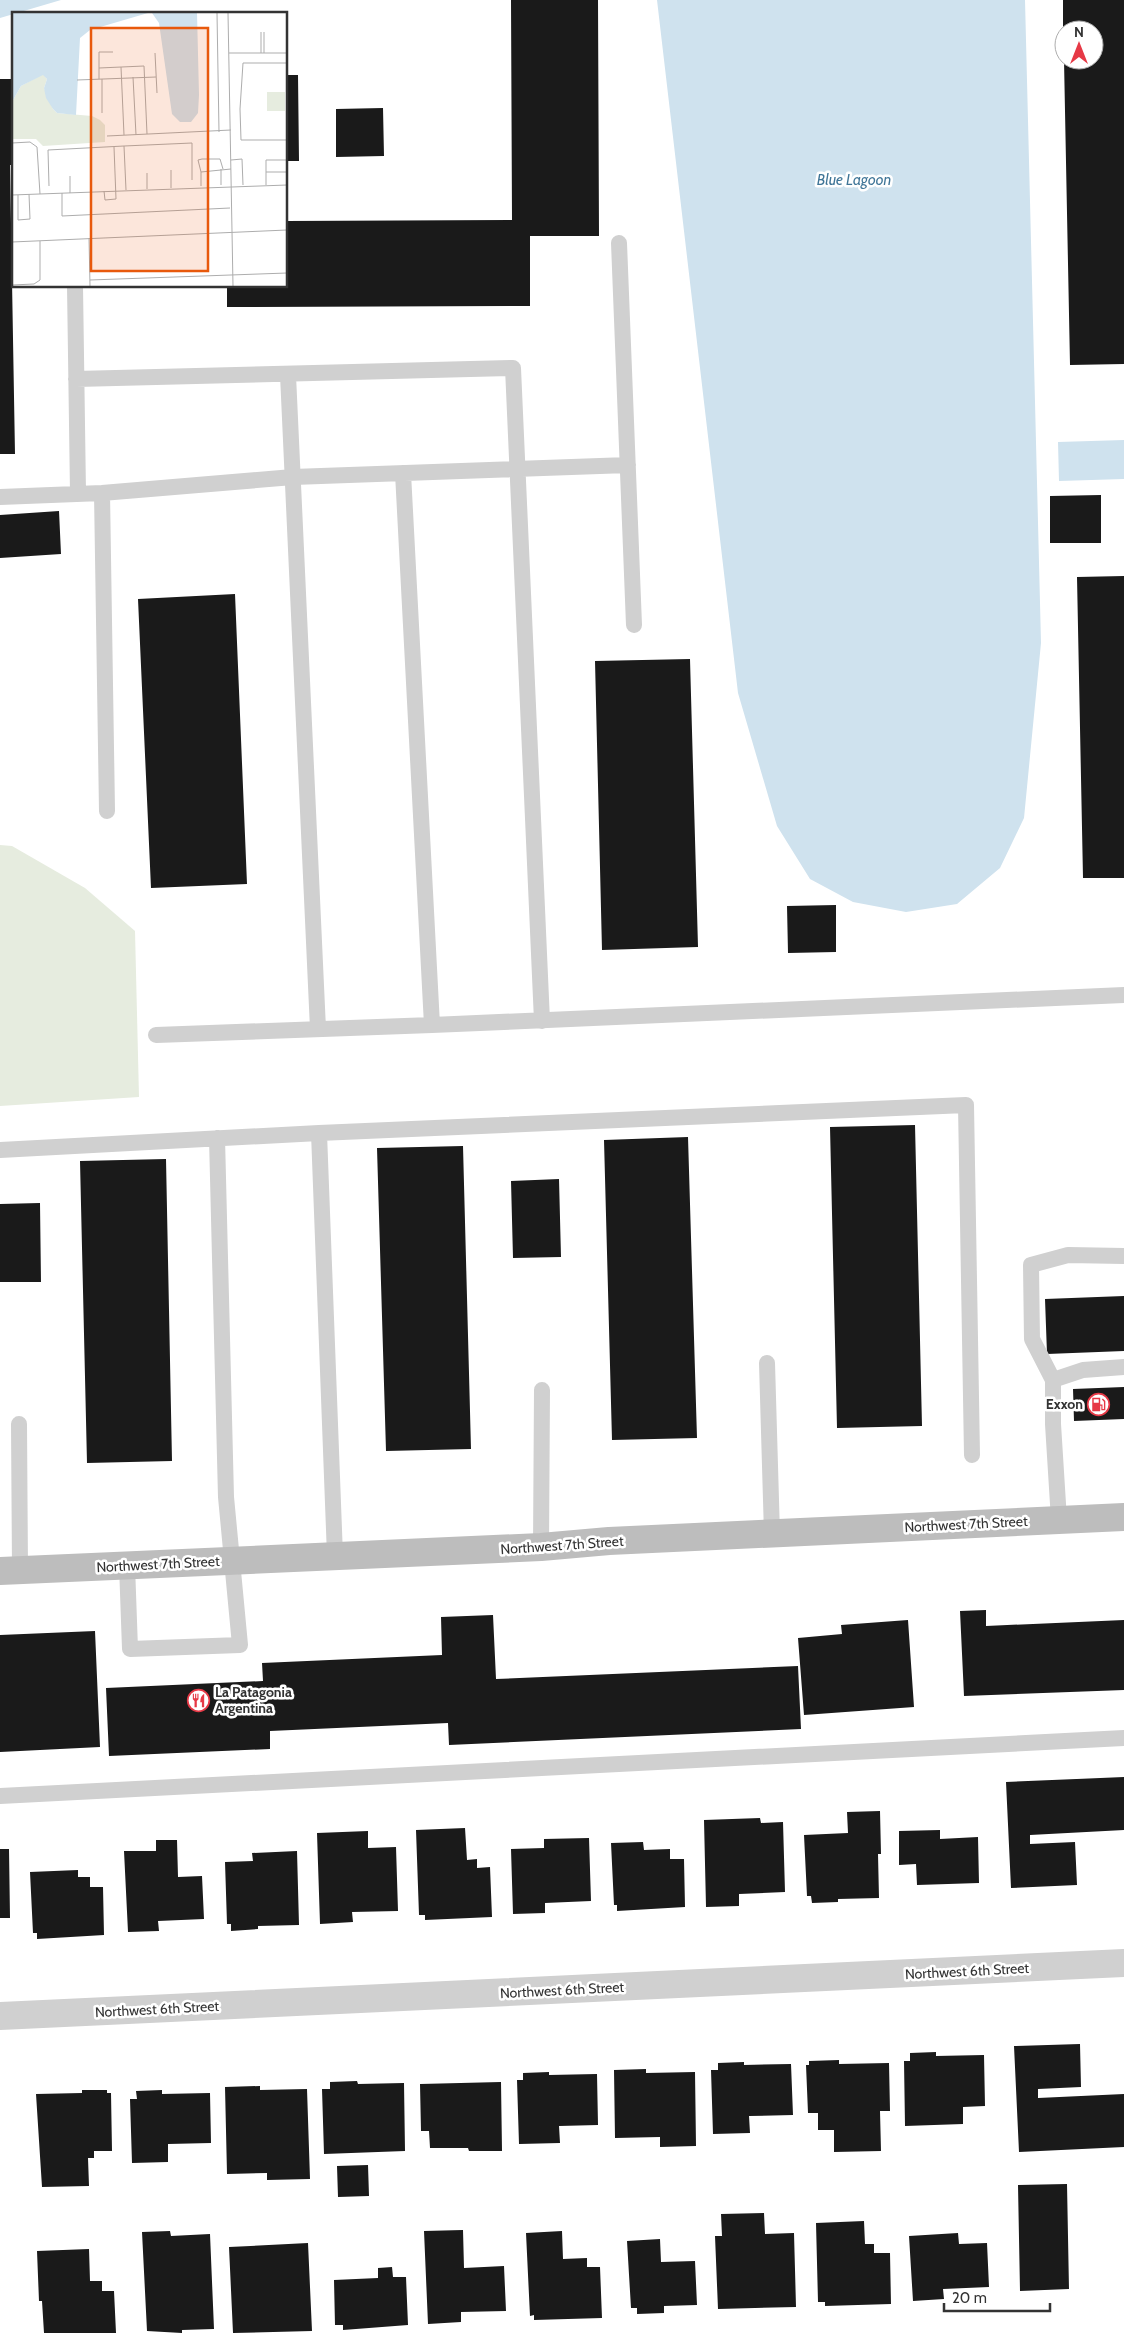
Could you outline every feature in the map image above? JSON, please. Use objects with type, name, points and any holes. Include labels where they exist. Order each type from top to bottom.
[{"type":"main road","name":"Northwest 7th Street","points":[[10,1570],[541,1547],[609,1541],[1124,1517]]},
{"type":"street","name":"Northwest 6th Street","points":[[0,2016],[1124,1963]]},
{"type":"lane","points":[[620,242],[634,625]]},
{"type":"lane","points":[[75,288],[78,493]]},
{"type":"lane","points":[[76,379],[513,368],[542,1021]]},
{"type":"lane","points":[[288,375],[318,1030]]},
{"type":"lane","points":[[0,497],[102,493],[293,477],[628,465]]},
{"type":"lane","points":[[403,473],[432,1025]]},
{"type":"lane","points":[[102,493],[107,811]]},
{"type":"lane","points":[[156,1035],[542,1021],[1124,994]]},
{"type":"lane","points":[[0,1150],[319,1133],[966,1105],[972,1455]]},
{"type":"lane","points":[[319,1133],[335,1556]]},
{"type":"lane","points":[[127,1565],[130,1649],[240,1645],[226,1484],[216,1138]]},
{"type":"lane","points":[[1059,1520],[1052,1424],[1053,1380],[1032,1339],[1031,1265],[1068,1255],[1124,1256]]},
{"type":"lane","points":[[767,1363],[772,1534]]},
{"type":"lane","points":[[1053,1380],[1083,1370],[1124,1367]]},
{"type":"lane","points":[[541,1547],[542,1390]]},
{"type":"lane","points":[[10,1570],[19,1424]]},
{"type":"lane","points":[[0,1796],[1124,1738]]},
{"type":"shaded area","points":[[0,845],[12,846],[85,888],[135,931],[139,1097],[0,1106]]},
{"type":"water","points":[[0,0],[61,0],[20,12],[12,12],[12,14],[0,18]]},
{"type":"water","name":"Blue Lagoon","points":[[657,0],[1025,0],[1041,643],[1024,818],[1000,868],[957,904],[906,912],[853,902],[810,879],[777,826],[738,693]]},
{"type":"water","points":[[1124,440],[1124,479],[1059,481],[1058,442]]},
{"type":"building","points":[[511,0],[598,0],[599,236],[530,236],[530,306],[227,307],[227,288],[288,288],[288,221],[512,220]]},
{"type":"building","points":[[1063,0],[1124,0],[1124,364],[1070,365],[1064,70],[1104,70],[1104,20],[1063,20]]},
{"type":"building","points":[[288,75],[298,75],[299,161],[288,161]]},
{"type":"building","points":[[0,79],[12,79],[12,165],[10,165],[15,454],[0,454]]},
{"type":"building","points":[[383,108],[384,156],[336,157],[336,109]]},
{"type":"building","points":[[1101,495],[1101,543],[1050,543],[1050,496]]},
{"type":"building","points":[[59,511],[61,554],[0,558],[0,515]]},
{"type":"building","points":[[1124,576],[1124,878],[1083,878],[1077,577]]},
{"type":"building","points":[[235,594],[247,884],[151,888],[138,599]]},
{"type":"building","points":[[690,659],[698,947],[602,950],[595,661]]},
{"type":"building","points":[[836,905],[836,952],[788,953],[787,906]]},
{"type":"building","points":[[915,1125],[922,1426],[837,1428],[830,1127]]},
{"type":"building","points":[[688,1137],[697,1438],[612,1440],[604,1140]]},
{"type":"building","points":[[463,1146],[471,1449],[386,1451],[377,1148]]},
{"type":"building","points":[[166,1159],[172,1461],[87,1463],[80,1161]]},
{"type":"building","points":[[559,1179],[561,1257],[513,1258],[511,1181]]},
{"type":"building","points":[[40,1203],[41,1282],[0,1282],[0,1204]]},
{"type":"building","points":[[1124,1296],[1124,1351],[1047,1354],[1045,1299]]},
{"type":"building","name":"Exxon","points":[[1124,1387],[1124,1419],[1074,1421],[1073,1389]]},
{"type":"building","points":[[986,1610],[986,1626],[1124,1620],[1124,1690],[964,1696],[960,1611]]},
{"type":"building","points":[[493,1615],[496,1679],[798,1666],[801,1729],[449,1745],[448,1723],[270,1731],[270,1749],[109,1756],[106,1688],[263,1681],[262,1663],[442,1655],[441,1617]]},
{"type":"building","points":[[908,1620],[914,1707],[804,1715],[798,1638],[842,1634],[841,1625]]},
{"type":"building","points":[[95,1631],[100,1747],[0,1752],[0,1635]]},
{"type":"building","points":[[1124,1777],[1124,1830],[1030,1835],[1030,1844],[1075,1842],[1077,1885],[1011,1888],[1006,1782]]},
{"type":"building","points":[[880,1811],[881,1854],[878,1854],[879,1898],[838,1899],[838,1902],[812,1903],[811,1896],[807,1896],[804,1835],[848,1833],[847,1812]]},
{"type":"building","points":[[760,1818],[761,1823],[783,1822],[785,1892],[739,1894],[739,1906],[706,1907],[704,1820]]},
{"type":"building","points":[[465,1828],[467,1860],[477,1859],[477,1868],[490,1867],[492,1917],[425,1920],[425,1915],[419,1915],[416,1830]]},
{"type":"building","points":[[940,1830],[940,1839],[978,1837],[979,1883],[917,1885],[916,1864],[899,1865],[899,1831]]},
{"type":"building","points":[[368,1831],[368,1848],[396,1847],[398,1911],[352,1912],[353,1922],[320,1924],[317,1833]]},
{"type":"building","points":[[589,1838],[591,1901],[545,1903],[545,1913],[513,1914],[511,1849],[544,1848],[544,1839]]},
{"type":"building","points":[[156,1840],[177,1840],[178,1877],[202,1876],[204,1919],[158,1921],[159,1931],[128,1932],[124,1851],[156,1851]]},
{"type":"building","points":[[643,1842],[644,1850],[670,1849],[670,1859],[684,1859],[685,1907],[617,1911],[617,1905],[614,1905],[611,1843]]},
{"type":"building","points":[[0,1849],[9,1849],[10,1918],[0,1918]]},
{"type":"building","points":[[297,1851],[299,1925],[258,1926],[258,1929],[231,1931],[231,1924],[227,1924],[225,1862],[253,1861],[252,1853]]},
{"type":"building","points":[[78,1870],[78,1877],[90,1877],[90,1887],[103,1887],[104,1935],[37,1939],[37,1933],[33,1933],[30,1872]]},
{"type":"building","points":[[1080,2044],[1081,2087],[1038,2089],[1038,2098],[1124,2094],[1124,2147],[1019,2152],[1014,2046]]},
{"type":"building","points":[[936,2052],[936,2056],[984,2055],[985,2106],[963,2107],[963,2124],[905,2126],[904,2061],[910,2061],[910,2053]]},
{"type":"building","points":[[839,2060],[839,2064],[889,2063],[890,2111],[880,2111],[881,2151],[834,2152],[834,2130],[818,2130],[818,2113],[808,2113],[806,2065],[809,2065],[809,2061]]},
{"type":"building","points":[[744,2062],[744,2065],[791,2064],[793,2115],[749,2116],[750,2133],[713,2134],[711,2070],[718,2070],[718,2063]]},
{"type":"building","points":[[646,2069],[646,2073],[695,2072],[696,2146],[660,2147],[660,2137],[615,2138],[614,2070]]},
{"type":"building","points":[[549,2072],[549,2075],[597,2074],[598,2125],[559,2126],[560,2143],[519,2144],[517,2080],[523,2080],[523,2073]]},
{"type":"building","points":[[357,2081],[358,2084],[404,2083],[405,2151],[324,2154],[322,2089],[330,2089],[330,2082]]},
{"type":"building","points":[[501,2082],[502,2151],[469,2151],[468,2148],[430,2148],[429,2131],[421,2131],[420,2084]]},
{"type":"building","points":[[260,2086],[260,2090],[307,2089],[310,2179],[267,2180],[267,2173],[227,2174],[225,2087]]},
{"type":"building","points":[[82,2090],[107,2090],[107,2093],[111,2093],[112,2151],[94,2151],[94,2158],[88,2158],[89,2186],[42,2187],[36,2094],[82,2093]]},
{"type":"building","points":[[162,2090],[162,2094],[210,2093],[211,2143],[168,2144],[168,2162],[132,2163],[130,2099],[137,2099],[136,2091]]},
{"type":"building","points":[[368,2165],[369,2196],[338,2197],[337,2166]]},
{"type":"building","points":[[1067,2184],[1069,2289],[1020,2291],[1018,2185]]},
{"type":"building","points":[[764,2213],[765,2234],[794,2233],[796,2307],[718,2309],[715,2236],[722,2236],[721,2214]]},
{"type":"building","points":[[864,2221],[865,2244],[874,2244],[874,2253],[890,2253],[891,2304],[825,2306],[825,2302],[818,2302],[816,2223]]},
{"type":"building","points":[[463,2230],[464,2268],[504,2266],[506,2311],[461,2312],[461,2322],[428,2324],[424,2231]]},
{"type":"building","points":[[170,2231],[171,2236],[210,2234],[214,2329],[182,2330],[182,2333],[147,2331],[142,2232]]},
{"type":"building","points":[[562,2231],[563,2259],[587,2258],[587,2267],[600,2267],[602,2318],[534,2320],[534,2315],[530,2316],[526,2233]]},
{"type":"building","points":[[958,2233],[959,2244],[987,2243],[989,2287],[943,2289],[944,2299],[913,2301],[909,2236]]},
{"type":"building","points":[[660,2239],[661,2262],[695,2261],[697,2305],[664,2306],[664,2313],[637,2314],[637,2308],[631,2308],[627,2241]]},
{"type":"building","points":[[308,2243],[312,2331],[233,2333],[229,2247]]},
{"type":"building","points":[[89,2249],[90,2281],[102,2281],[102,2291],[114,2291],[116,2333],[44,2333],[42,2301],[39,2301],[37,2251]]},
{"type":"building","points":[[392,2267],[393,2277],[406,2277],[408,2325],[343,2330],[343,2325],[335,2325],[334,2280],[378,2278],[378,2268]]},
{"type":"place","name":"Exxon","points":[[1099,1404]]},
{"type":"place","name":"La Patagonia Argentina","points":[[199,1700]]}]
